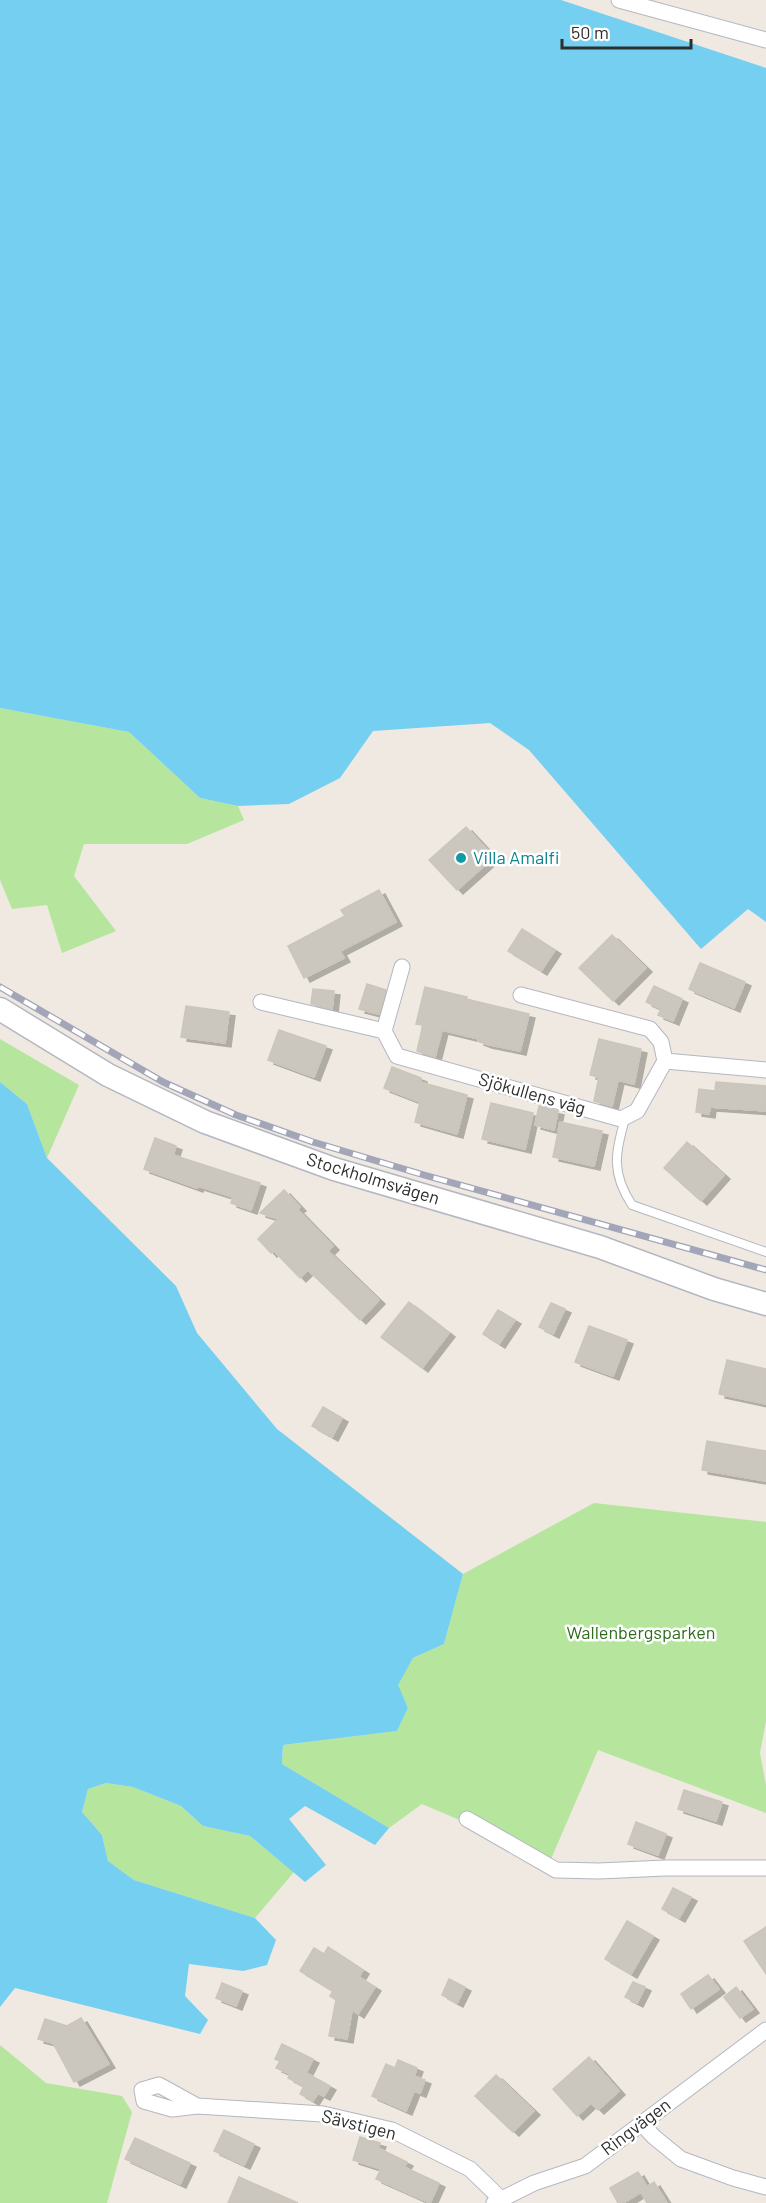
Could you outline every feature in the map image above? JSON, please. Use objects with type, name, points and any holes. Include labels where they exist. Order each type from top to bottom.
[{"type":"main road","name":"Stockholmsvägen","points":[[0,1009],[108,1075],[205,1122],[334,1169],[600,1247],[714,1289],[766,1304]]},
{"type":"street","points":[[619,0],[766,40]]},
{"type":"street","points":[[261,1002],[384,1031],[402,967]]},
{"type":"street","points":[[521,995],[650,1029],[661,1042],[665,1061],[637,1111],[625,1117]]},
{"type":"street","name":"Sjökullens väg","points":[[384,1031],[397,1056],[621,1119],[625,1117]]},
{"type":"street","points":[[665,1061],[766,1070]]},
{"type":"street","points":[[467,1819],[556,1870],[766,1868]]},
{"type":"street","name":"Ringvägen","points":[[498,2201],[534,2183],[585,2166],[766,2030]]},
{"type":"street","name":"Sävstigen","points":[[197,2106],[323,2114],[392,2130],[470,2169],[498,2201]]},
{"type":"street","points":[[641,2123],[681,2159],[766,2187]]},
{"type":"lane","points":[[625,1117],[618,1142],[616,1166],[621,1188],[632,1205],[766,1252]]},
{"type":"green space","points":[[0,708],[129,732],[200,798],[238,806],[244,820],[187,844],[84,844],[74,876],[116,931],[62,953],[47,905],[12,909],[0,880]]},
{"type":"green space","points":[[0,1039],[79,1085],[47,1158],[27,1104],[0,1082]]},
{"type":"green space","name":"Wallenbergsparken","points":[[594,1503],[766,1522],[766,1721],[760,1753],[766,1785],[766,1813],[598,1750],[551,1859],[422,1804],[389,1828],[282,1764],[283,1745],[397,1731],[408,1708],[397,1685],[413,1658],[444,1644],[463,1574]]},
{"type":"green space","points":[[106,1783],[133,1787],[181,1806],[203,1826],[250,1836],[294,1872],[255,1918],[134,1880],[108,1861],[102,1835],[82,1812],[88,1789]]},
{"type":"green space","points":[[0,2045],[46,2083],[122,2096],[132,2112],[107,2203],[0,2203]]},
{"type":"water","points":[[0,0],[561,0],[766,68],[766,922],[748,909],[701,949],[529,750],[490,723],[373,731],[340,778],[289,804],[238,806],[200,798],[129,732],[0,708]]},
{"type":"water","points":[[0,1082],[27,1104],[47,1158],[176,1286],[197,1333],[277,1429],[463,1574],[444,1644],[413,1658],[398,1685],[408,1708],[397,1731],[283,1745],[282,1764],[389,1828],[375,1845],[305,1806],[289,1819],[326,1865],[305,1882],[250,1836],[203,1826],[181,1806],[133,1787],[106,1783],[88,1789],[82,1812],[102,1835],[108,1861],[134,1880],[255,1918],[276,1940],[267,1965],[243,1971],[189,1964],[185,1996],[208,2020],[200,2034],[15,1988],[0,2007]]},
{"type":"building","name":"Villa Amalfi","points":[[466,827],[494,857],[457,890],[429,860]]},
{"type":"building","points":[[379,890],[396,922],[340,951],[344,958],[304,978],[288,946],[345,916],[341,910]]},
{"type":"building","points":[[522,929],[555,950],[541,971],[508,951]]},
{"type":"building","points":[[612,935],[646,968],[613,1001],[579,968]]},
{"type":"building","points":[[700,963],[745,982],[734,1008],[689,989]]},
{"type":"building","points":[[367,984],[386,990],[379,1014],[359,1009]]},
{"type":"building","points":[[654,986],[682,999],[673,1021],[658,1015],[661,1009],[646,1002]]},
{"type":"building","points":[[425,987],[529,1014],[520,1051],[486,1044],[478,1041],[479,1039],[442,1030],[435,1057],[417,1051],[423,1025],[416,1024]]},
{"type":"building","points":[[313,989],[334,991],[332,1009],[311,1004]]},
{"type":"building","points":[[186,1006],[229,1012],[225,1043],[181,1037]]},
{"type":"building","points":[[279,1030],[326,1046],[314,1077],[268,1060]]},
{"type":"building","points":[[599,1039],[641,1049],[634,1084],[618,1080],[612,1106],[594,1101],[599,1077],[590,1075]]},
{"type":"building","points":[[392,1067],[421,1078],[420,1082],[467,1095],[457,1134],[415,1122],[420,1102],[384,1088]]},
{"type":"building","points":[[716,1082],[766,1086],[766,1111],[710,1107],[709,1114],[696,1112],[699,1089],[715,1091]]},
{"type":"building","points":[[491,1103],[533,1113],[525,1149],[482,1139]]},
{"type":"building","points":[[539,1106],[558,1111],[554,1130],[535,1125]]},
{"type":"building","points":[[560,1122],[602,1131],[594,1166],[553,1157]]},
{"type":"building","points":[[155,1138],[176,1146],[173,1155],[260,1183],[251,1210],[231,1203],[233,1197],[198,1186],[197,1188],[144,1169]]},
{"type":"building","points":[[687,1142],[724,1175],[701,1201],[664,1168]]},
{"type":"building","points":[[284,1190],[300,1207],[297,1209],[333,1246],[328,1251],[379,1300],[360,1320],[308,1270],[300,1278],[274,1251],[271,1253],[258,1239],[278,1219],[260,1213]]},
{"type":"building","points":[[409,1302],[449,1333],[422,1368],[381,1337]]},
{"type":"building","points":[[551,1303],[565,1309],[553,1334],[539,1327]]},
{"type":"building","points":[[498,1310],[515,1320],[499,1344],[483,1334]]},
{"type":"building","points":[[589,1326],[627,1340],[613,1376],[575,1362]]},
{"type":"building","points":[[727,1360],[766,1369],[766,1404],[719,1394]]},
{"type":"building","points":[[323,1407],[342,1418],[332,1437],[312,1426]]},
{"type":"building","points":[[707,1441],[766,1451],[766,1481],[702,1470]]},
{"type":"building","points":[[684,1790],[722,1802],[716,1821],[678,1809]]},
{"type":"building","points":[[636,1822],[666,1834],[658,1855],[628,1844]]},
{"type":"building","points":[[673,1888],[691,1897],[679,1918],[662,1909]]},
{"type":"building","points":[[627,1921],[653,1936],[631,1974],[605,1959]]},
{"type":"building","points":[[766,1927],[766,1974],[744,1941]]},
{"type":"building","points":[[328,1947],[363,1970],[359,1977],[375,1987],[358,2014],[352,2010],[347,2039],[329,2036],[336,2000],[330,1996],[333,1991],[300,1971],[314,1948],[324,1954]]},
{"type":"building","points":[[708,1975],[719,1989],[691,2009],[681,1994]]},
{"type":"building","points":[[449,1979],[465,1987],[457,2003],[442,1995]]},
{"type":"building","points":[[633,1982],[645,1987],[637,2003],[625,1997]]},
{"type":"building","points":[[222,1983],[242,1991],[236,2006],[216,1998]]},
{"type":"building","points":[[736,1987],[753,2009],[740,2018],[724,1997]]},
{"type":"building","points":[[81,2018],[109,2064],[74,2082],[53,2043],[38,2039],[45,2019],[67,2026]]},
{"type":"building","points":[[282,2044],[313,2059],[306,2073],[330,2086],[324,2096],[318,2093],[313,2101],[300,2094],[304,2086],[288,2078],[290,2074],[276,2068],[280,2061],[275,2059]]},
{"type":"building","points":[[589,2057],[619,2091],[598,2110],[591,2103],[577,2116],[553,2089]]},
{"type":"building","points":[[398,2060],[417,2068],[414,2076],[425,2080],[420,2093],[414,2091],[406,2111],[372,2096],[386,2064],[395,2068]]},
{"type":"building","points":[[496,2075],[534,2111],[513,2132],[475,2096]]},
{"type":"building","points":[[224,2130],[254,2144],[244,2165],[214,2151]]},
{"type":"building","points":[[360,2137],[380,2143],[378,2148],[407,2162],[404,2167],[439,2183],[430,2203],[376,2179],[381,2169],[353,2160]]},
{"type":"building","points":[[135,2138],[190,2163],[180,2184],[125,2159]]},
{"type":"building","points":[[638,2172],[647,2187],[654,2182],[667,2203],[647,2203],[641,2192],[623,2203],[618,2203],[610,2188]]},
{"type":"building","points":[[239,2177],[298,2203],[228,2203]]},
{"type":"railway","points":[[0,987],[163,1082],[236,1115],[313,1142],[424,1175],[766,1270]]},
{"type":"place","name":"Villa Amalfi","points":[[461,858]]}]
